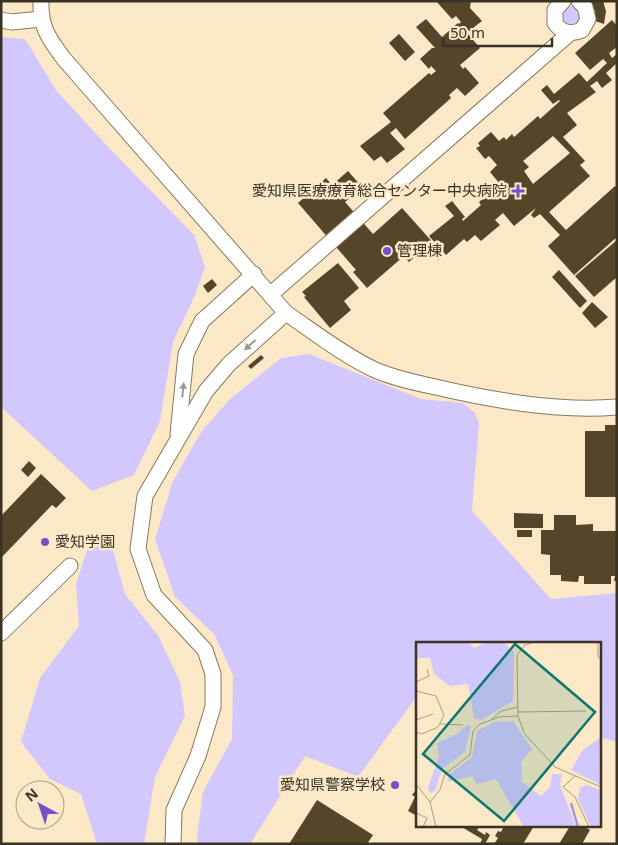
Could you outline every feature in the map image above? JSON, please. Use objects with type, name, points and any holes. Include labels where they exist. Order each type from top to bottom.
[{"type":"street","points":[[41,1],[41,19],[50,41],[64,59],[286,312],[317,335],[374,369],[414,382],[483,396],[555,406],[617,407]]},
{"type":"street","points":[[563,1],[554,10],[555,23],[564,32],[570,33],[582,30],[588,19],[585,7],[579,1]]},
{"type":"street","points":[[1,20],[12,22],[41,19]]},
{"type":"street","points":[[271,294],[570,33]]},
{"type":"street","points":[[178,438],[186,354],[202,321],[254,274]]},
{"type":"street","points":[[173,844],[174,810],[198,756],[213,707],[213,674],[205,650],[154,595],[138,549],[145,496],[206,391],[229,364],[286,312]]},
{"type":"street","points":[[1,633],[70,566]]},
{"type":"shaded area","points":[[571,6],[578,9],[581,16],[578,23],[571,26],[564,23],[561,16],[564,9]]},
{"type":"shaded area","points":[[1,37],[25,39],[56,90],[109,148],[194,235],[205,267],[195,295],[173,342],[160,421],[134,475],[92,491],[1,407]]},
{"type":"shaded area","points":[[309,354],[421,399],[463,403],[475,413],[479,423],[472,511],[551,599],[617,593],[617,742],[600,737],[600,642],[416,642],[416,697],[358,777],[305,756],[250,844],[198,844],[197,838],[203,792],[232,739],[233,675],[214,634],[175,597],[155,539],[173,481],[201,432],[230,399],[281,358]]},
{"type":"shaded area","points":[[109,536],[125,594],[159,637],[180,682],[185,716],[155,777],[144,844],[97,844],[81,794],[65,786],[65,780],[50,779],[21,742],[40,678],[79,626],[76,584],[88,547]]},
{"type":"building","points":[[436,1],[471,1],[470,8],[482,21],[469,31],[465,26],[463,28],[480,48],[460,65],[463,69],[465,67],[479,83],[465,96],[457,88],[449,95],[451,98],[405,139],[396,128],[390,133],[405,149],[387,163],[381,156],[374,161],[360,146],[391,122],[383,113],[429,73],[431,75],[436,71],[431,66],[429,69],[420,59],[432,48],[435,48],[416,27],[426,19],[442,37],[461,22],[456,16],[452,19]]},
{"type":"building","points":[[590,1],[603,1],[606,11],[604,24],[595,21],[595,11]]},
{"type":"building","points":[[612,20],[617,26],[617,47],[609,53],[612,58],[617,54],[617,63],[606,73],[612,80],[602,88],[597,81],[590,86],[596,92],[567,113],[577,125],[563,137],[585,161],[580,165],[590,176],[549,212],[566,230],[615,186],[617,189],[617,237],[574,275],[548,246],[560,235],[540,214],[534,218],[531,215],[536,208],[514,226],[503,213],[495,220],[500,225],[481,241],[475,235],[467,242],[464,239],[446,255],[429,236],[454,216],[445,206],[452,201],[465,217],[462,219],[463,221],[481,205],[479,202],[500,184],[490,172],[497,165],[489,156],[485,159],[476,148],[480,146],[478,143],[491,132],[499,141],[504,137],[506,140],[512,134],[514,137],[538,116],[540,119],[560,101],[553,104],[541,90],[547,85],[554,94],[579,73],[587,82],[607,63],[603,59],[590,70],[575,53]],"holes":[[[553,136],[570,153],[533,184],[524,171],[529,167],[523,161]]]},
{"type":"building","points":[[399,34],[415,52],[405,61],[389,43]]},
{"type":"building","points":[[348,171],[362,187],[345,202],[373,234],[402,208],[444,255],[438,260],[427,246],[409,262],[404,256],[367,288],[353,272],[356,270],[298,203],[326,178],[332,185]]},
{"type":"building","points":[[617,240],[617,277],[594,297],[575,276]]},
{"type":"building","points":[[338,263],[359,288],[344,301],[351,310],[330,328],[302,292]]},
{"type":"building","points":[[559,270],[587,301],[580,308],[552,277]]},
{"type":"building","points":[[212,279],[217,285],[208,293],[203,286]]},
{"type":"building","points":[[592,302],[608,317],[595,328],[582,313]]},
{"type":"building","points":[[261,355],[264,358],[251,369],[248,366]]},
{"type":"building","points":[[605,425],[617,425],[617,497],[585,497],[585,431],[605,431]]},
{"type":"building","points":[[29,461],[36,468],[28,477],[21,470]]},
{"type":"building","points":[[41,474],[66,498],[56,508],[52,505],[1,558],[1,516]]},
{"type":"building","points":[[514,513],[543,514],[543,528],[514,528]]},
{"type":"building","points":[[554,515],[576,515],[576,525],[593,524],[593,531],[617,531],[617,581],[614,581],[615,576],[611,576],[611,584],[584,584],[584,576],[579,576],[578,582],[561,581],[561,575],[550,575],[550,555],[541,554],[541,530],[554,530]]},
{"type":"building","points":[[517,530],[532,530],[532,537],[517,537]]},
{"type":"building","points":[[416,790],[416,815],[408,811],[415,797],[412,795]]},
{"type":"building","points":[[317,800],[373,835],[367,844],[289,844]]},
{"type":"building","points":[[463,828],[478,828],[477,830],[485,835],[486,832],[490,835],[485,844],[480,844],[482,839]]},
{"type":"building","points":[[503,828],[533,828],[523,844],[494,844],[498,838],[495,836],[498,831],[501,832]]},
{"type":"building","points":[[569,828],[587,828],[590,830],[582,844],[559,844]]},
{"type":"place","name":"愛知県医療療育総合センター中央病院","points":[[518,191]]},
{"type":"place","name":"管理棟","points":[[387,251]]},
{"type":"place","name":"愛知学園","points":[[45,542]]},
{"type":"place","name":"愛知県警察学校","points":[[395,785]]}]
